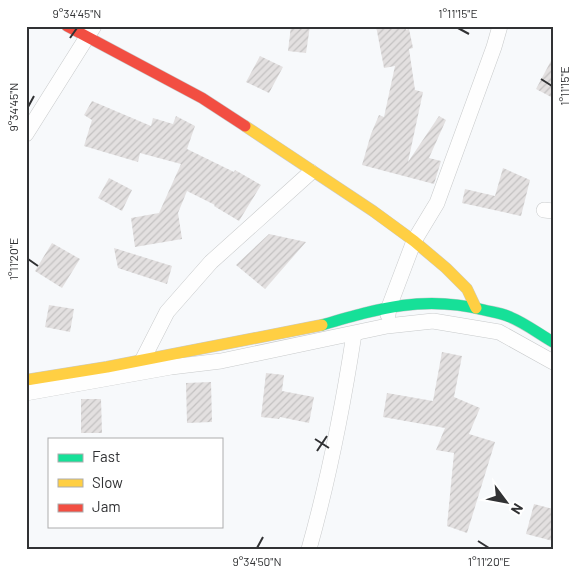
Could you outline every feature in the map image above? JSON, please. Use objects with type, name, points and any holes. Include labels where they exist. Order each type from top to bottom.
[{"type":"street","points":[[67,26],[90,31],[202,98],[311,172],[373,211],[414,241],[446,268],[467,289],[476,308]]},
{"type":"street","points":[[387,326],[389,307],[414,241],[437,203],[500,26]]},
{"type":"street","points":[[26,134],[90,31]]},
{"type":"street","points":[[143,359],[167,312],[211,262],[311,172]]},
{"type":"street","points":[[26,380],[107,367],[312,328],[377,309],[416,303],[442,302],[509,316],[553,342]]},
{"type":"street","points":[[26,393],[171,367],[221,361],[387,326],[433,321],[499,332],[553,362]]},
{"type":"street","points":[[309,549],[327,478],[354,334]]},
{"type":"building","points":[[291,26],[310,26],[306,53],[288,51]]},
{"type":"building","points":[[376,26],[403,26],[403,29],[405,26],[406,30],[409,29],[413,48],[409,49],[415,90],[423,92],[408,162],[439,116],[446,120],[429,158],[441,161],[434,184],[362,165],[379,115],[384,117],[395,66],[384,68]]},
{"type":"building","points":[[260,56],[283,67],[269,93],[246,82]]},
{"type":"building","points":[[553,57],[553,98],[536,89]]},
{"type":"building","points":[[92,101],[151,126],[153,118],[173,124],[176,116],[195,126],[187,149],[234,172],[235,170],[261,185],[239,221],[215,205],[187,191],[178,213],[182,239],[135,247],[131,218],[159,213],[181,164],[140,153],[138,162],[84,146],[92,120],[84,115]]},
{"type":"building","points":[[503,168],[530,180],[521,216],[462,203],[465,189],[495,196]]},
{"type":"building","points":[[109,178],[132,190],[122,211],[98,198]]},
{"type":"building","points":[[269,234],[306,242],[265,289],[236,265]]},
{"type":"building","points":[[52,243],[80,259],[62,288],[35,271]]},
{"type":"building","points":[[114,248],[172,266],[167,284],[118,268]]},
{"type":"building","points":[[49,305],[74,309],[70,332],[45,327]]},
{"type":"building","points":[[442,352],[462,356],[454,397],[480,408],[469,434],[495,442],[467,533],[447,526],[454,453],[436,450],[445,428],[383,417],[387,393],[433,401]]},
{"type":"building","points":[[266,373],[284,375],[282,391],[314,397],[309,423],[280,417],[279,419],[261,417]]},
{"type":"building","points":[[211,382],[212,422],[187,423],[186,383]]},
{"type":"building","points":[[81,399],[101,399],[102,433],[81,433]]},
{"type":"building","points":[[534,504],[553,509],[553,541],[526,534]]},
{"type":"traffic: fast","points":[[322,325],[383,309],[422,304],[442,304],[504,314],[553,342]]},
{"type":"traffic: slow","points":[[245,126],[373,211],[414,241],[467,289],[476,308]]},
{"type":"traffic: slow","points":[[26,380],[107,367],[322,325]]},
{"type":"traffic: jam","points":[[67,26],[202,98],[245,126]]}]
